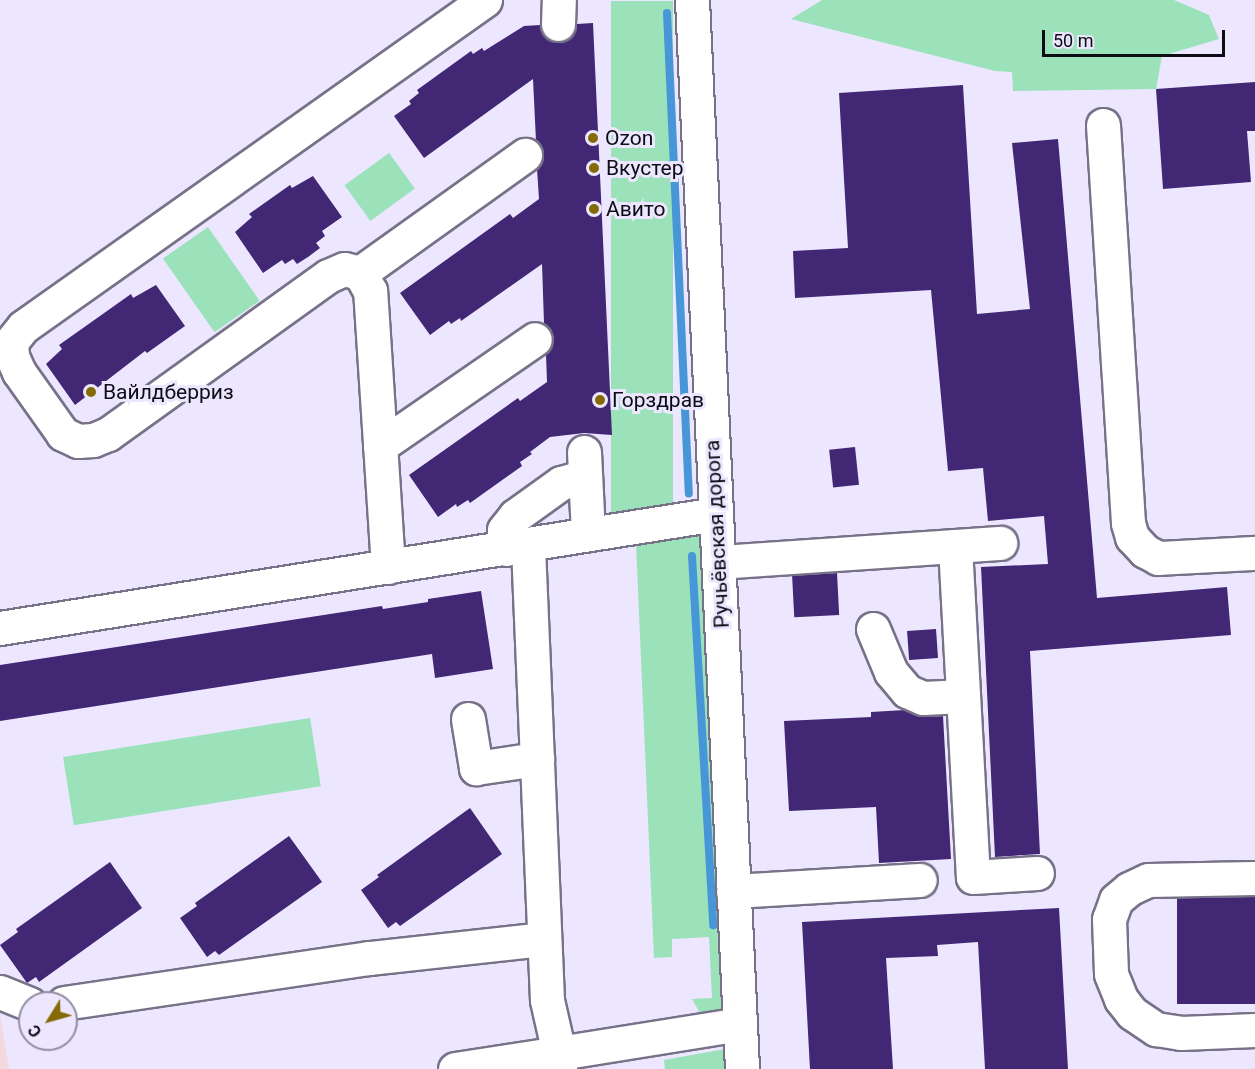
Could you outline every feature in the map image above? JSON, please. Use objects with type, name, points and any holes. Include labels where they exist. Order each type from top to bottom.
[{"type":"street","points":[[388,567],[370,291],[360,273],[344,269],[328,276],[108,434],[93,440],[78,441],[63,434],[19,372],[12,356],[11,342],[23,327],[485,0]]},
{"type":"street","name":"Ручьёвская дорога","points":[[692,0],[742,1069]]},
{"type":"street","points":[[1103,124],[1128,523],[1132,537],[1145,551],[1158,558],[1255,553]]},
{"type":"street","points":[[360,273],[525,155]]},
{"type":"street","points":[[380,446],[535,339]]},
{"type":"street","points":[[559,1061],[547,1000],[537,759],[517,547],[504,530],[515,516],[584,464],[588,533]]},
{"type":"street","points":[[0,628],[716,514]]},
{"type":"street","points":[[719,562],[1000,543]]},
{"type":"street","points":[[955,546],[973,877],[1037,873]]},
{"type":"street","points":[[873,629],[891,672],[907,690],[924,698],[963,696]]},
{"type":"street","points":[[468,719],[476,768],[537,759]]},
{"type":"street","points":[[1255,878],[1148,880],[1129,889],[1116,900],[1109,919],[1110,974],[1121,999],[1132,1013],[1156,1029],[1181,1034],[1255,1030]]},
{"type":"street","points":[[733,891],[920,880]]},
{"type":"street","points":[[78,1001],[369,958],[544,939]]},
{"type":"street","points":[[0,992],[18,999]]},
{"type":"street","points":[[454,1069],[559,1061],[740,1024]]},
{"type":"shaded area","points":[[0,1014],[9,1069],[0,1069]]},
{"type":"green space","points":[[822,0],[1174,0],[1209,15],[1219,39],[1162,56],[1156,89],[1013,91],[1012,72],[995,71],[791,19]]},
{"type":"green space","points":[[611,1],[673,1],[673,516],[611,516]]},
{"type":"green space","points":[[389,153],[415,189],[370,221],[345,185]]},
{"type":"green space","points":[[208,227],[260,301],[215,332],[163,259]]},
{"type":"green space","points":[[700,534],[724,1010],[701,1015],[692,999],[712,998],[709,937],[672,939],[672,957],[654,958],[636,544]]},
{"type":"green space","points":[[310,718],[321,786],[74,825],[63,757]]},
{"type":"green space","points":[[725,1049],[726,1069],[665,1069],[664,1060]]},
{"type":"building","points":[[593,23],[612,435],[584,433],[550,437],[520,462],[522,466],[470,503],[468,500],[457,507],[456,504],[438,517],[409,475],[518,398],[520,401],[547,382],[546,355],[552,348],[554,338],[551,329],[544,323],[542,264],[461,321],[460,318],[451,324],[449,321],[430,335],[400,293],[510,214],[513,218],[539,199],[537,169],[544,153],[536,141],[533,79],[424,158],[394,116],[411,104],[409,101],[419,93],[417,90],[471,51],[473,54],[482,48],[484,51],[524,26],[540,25],[548,39],[558,43],[566,41],[573,34],[577,24]]},
{"type":"building","points":[[1255,82],[1255,131],[1247,131],[1251,182],[1163,189],[1156,89]]},
{"type":"building","points":[[963,85],[977,314],[1030,309],[1012,143],[1058,139],[1097,598],[1227,587],[1231,635],[1030,651],[1040,854],[995,857],[981,567],[1048,564],[1044,516],[988,521],[983,468],[948,471],[931,290],[795,298],[793,251],[848,248],[839,93]]},
{"type":"building","points":[[313,176],[342,217],[322,231],[325,236],[316,243],[320,248],[308,257],[297,264],[293,259],[285,264],[282,260],[263,273],[235,232],[252,217],[249,214],[290,185],[292,188]]},
{"type":"building","points":[[156,285],[185,326],[147,353],[145,351],[75,405],[46,364],[62,349],[59,345],[131,294],[133,298]]},
{"type":"building","points":[[855,447],[859,485],[833,488],[829,450]]},
{"type":"building","points":[[837,573],[839,615],[794,617],[792,575]]},
{"type":"building","points":[[481,591],[493,669],[435,678],[432,654],[0,721],[0,665],[382,606],[383,609]]},
{"type":"building","points":[[936,629],[938,658],[909,660],[907,631]]},
{"type":"building","points":[[905,710],[923,717],[943,716],[951,859],[879,863],[876,807],[789,811],[784,721],[871,717],[871,712]]},
{"type":"building","points":[[470,808],[502,854],[400,926],[396,922],[388,928],[361,890],[379,877],[377,875]]},
{"type":"building","points":[[289,836],[322,882],[219,955],[215,951],[207,957],[180,918],[197,906],[195,903]]},
{"type":"building","points":[[110,862],[142,908],[39,982],[36,977],[27,983],[0,945],[18,932],[16,929]]},
{"type":"building","points":[[1177,897],[1255,897],[1255,1004],[1177,1004]]},
{"type":"building","points":[[1059,908],[1068,1069],[985,1069],[978,942],[937,945],[938,956],[886,958],[893,1069],[810,1069],[802,922]]},
{"type":"waterway","points":[[667,13],[689,493]]},
{"type":"waterway","points":[[692,556],[713,925]]},
{"type":"place","name":"Ozon","points":[[593,138]]},
{"type":"place","name":"Вкустер","points":[[594,168]]},
{"type":"place","name":"Авито","points":[[594,209]]},
{"type":"place","name":"Вайлдберриз","points":[[91,392]]},
{"type":"place","name":"Горздрав","points":[[600,400]]}]
